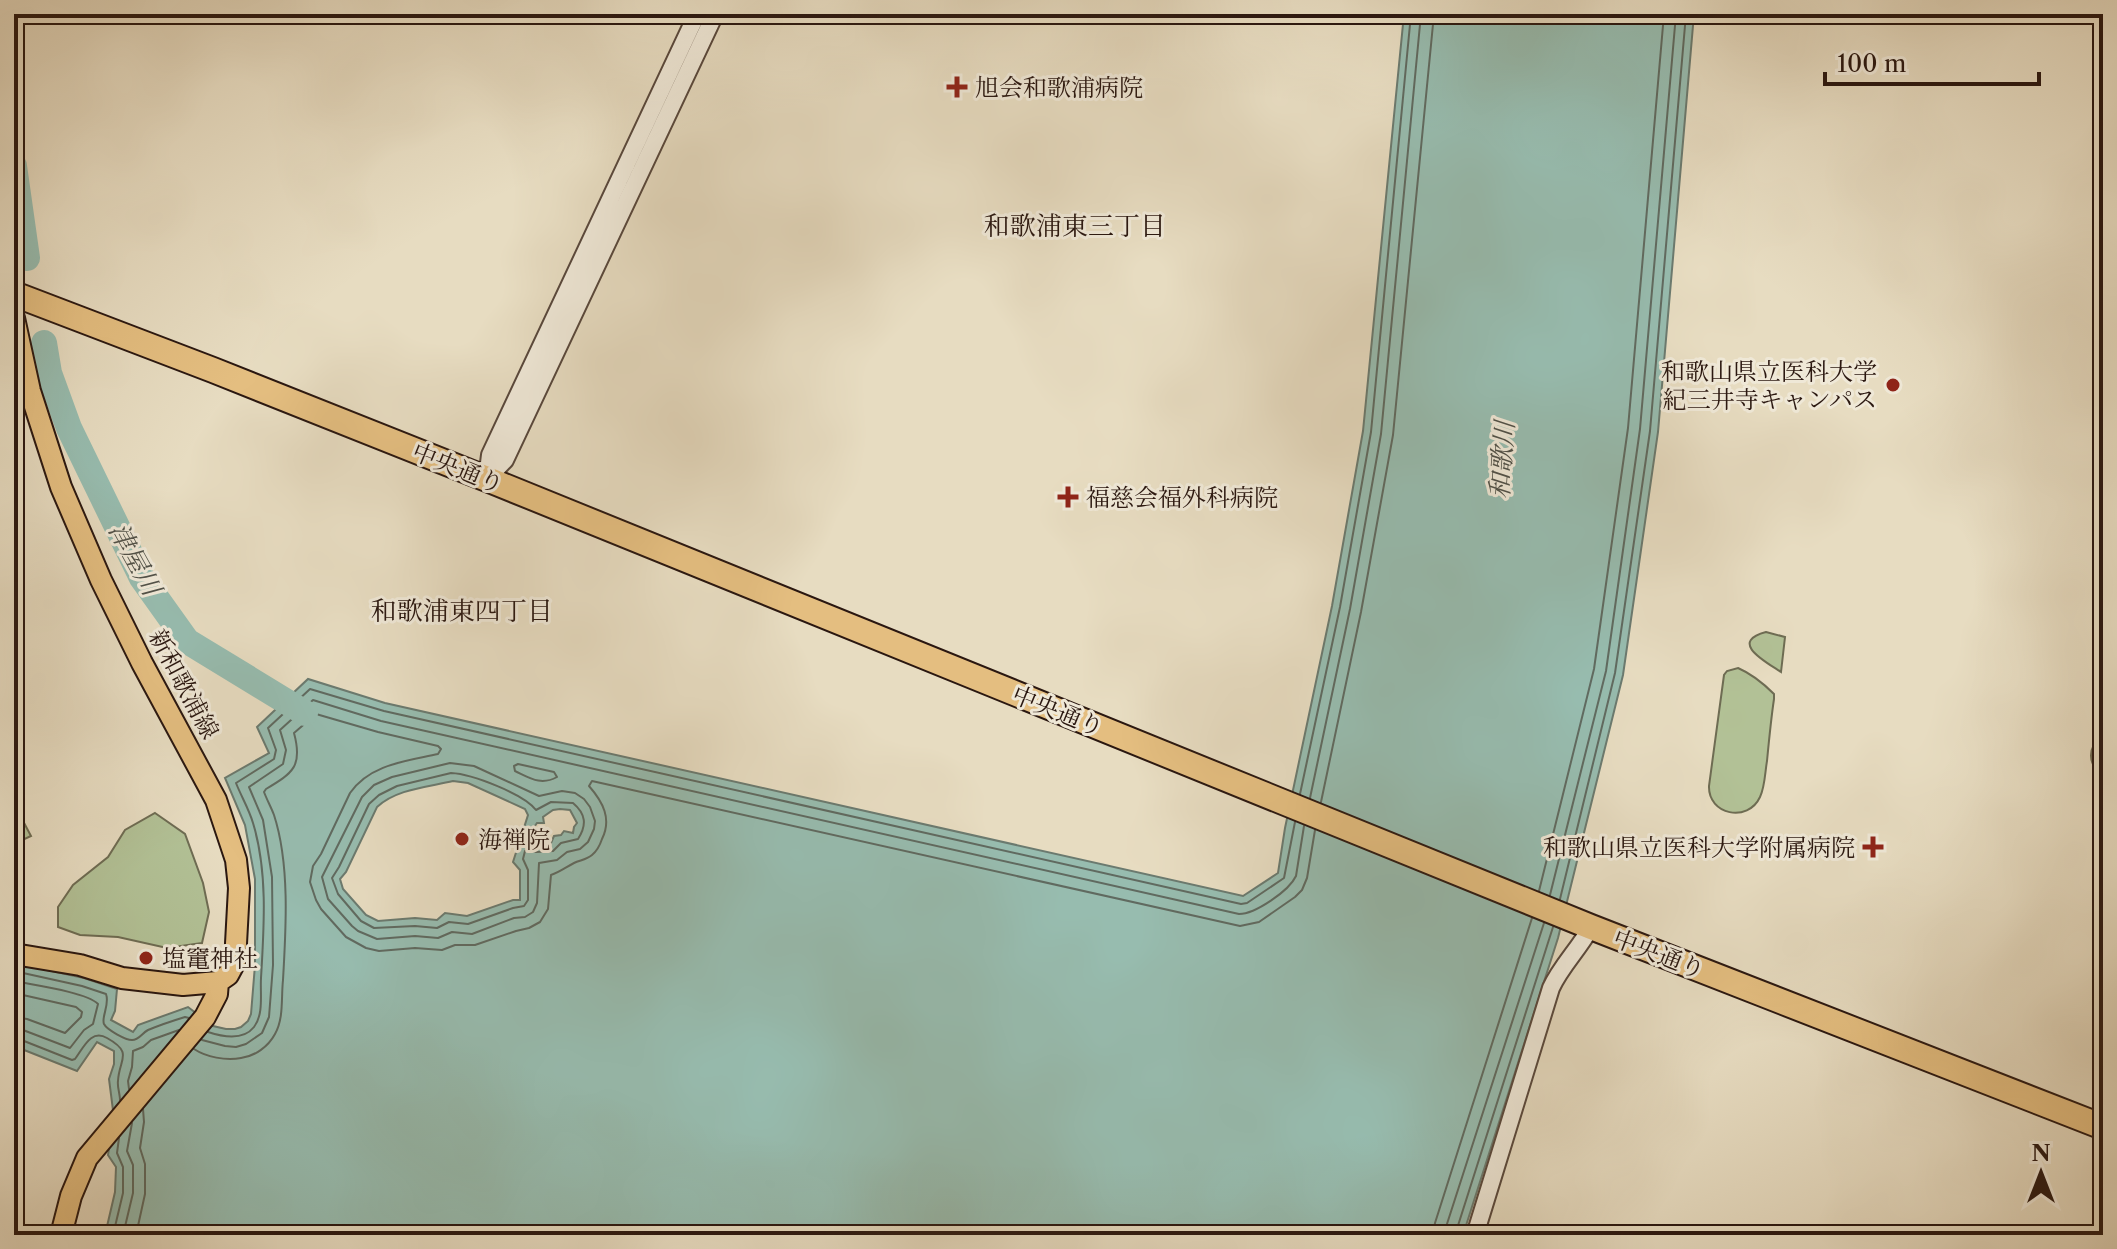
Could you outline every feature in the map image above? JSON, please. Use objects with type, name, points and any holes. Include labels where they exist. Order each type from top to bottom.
[{"type":"highway","name":"中央通り","points":[[14,294],[199,364],[1582,923],[2103,1127]]},
{"type":"main road","name":"新和歌浦線","points":[[14,318],[30,391],[61,487],[101,580],[142,663],[216,800],[236,860],[239,888],[235,962],[228,975],[218,982],[217,994],[205,1017],[97,1145],[80,1171],[61,1235]]},
{"type":"main road","points":[[14,954],[80,965],[135,980],[183,985],[218,982]]},
{"type":"street","points":[[487,479],[490,455],[697,14]]},
{"type":"street","points":[[487,479],[505,460],[715,14]]},
{"type":"street","points":[[1475,1235],[1551,988],[1576,952],[1582,923]]},
{"type":"green space","points":[[1766,632],[1785,637],[1781,672],[1760,658],[1750,646],[1755,636]]},
{"type":"green space","points":[[1738,668],[1774,694],[1762,793],[1754,805],[1738,813],[1715,804],[1709,786],[1724,675]]},
{"type":"green space","points":[[2103,735],[2103,776],[2094,766],[2091,756],[2094,745]]},
{"type":"green space","points":[[155,813],[185,834],[203,883],[209,912],[202,943],[167,948],[118,937],[80,935],[58,927],[58,907],[73,885],[108,857],[125,830]]},
{"type":"green space","points":[[14,819],[23,821],[31,836],[14,844]]},
{"type":"water","name":"和歌川","points":[[1404,14],[1694,14],[1658,432],[1623,675],[1558,938],[1463,1235],[105,1235],[115,1192],[116,1167],[108,1155],[114,1118],[109,1079],[114,1051],[97,1042],[77,1071],[14,1046],[14,963],[84,978],[117,989],[111,1020],[133,1032],[138,1025],[188,1007],[213,1026],[235,1029],[248,1021],[255,965],[255,879],[245,825],[225,778],[269,753],[257,727],[308,679],[385,703],[1243,896],[1278,873],[1332,606],[1363,431]],"holes":[[[453,781],[468,783],[525,809],[528,815],[513,862],[520,870],[520,900],[467,916],[445,913],[437,920],[378,921],[366,915],[343,889],[340,879],[377,807],[403,792]],[[560,809],[570,810],[577,823],[573,833],[564,831],[554,836],[551,843],[528,841],[527,833],[537,823],[544,823],[543,817]]]},
{"type":"waterway","name":"津屋川","points":[[14,166],[27,258]]},
{"type":"waterway","name":"津屋川","points":[[44,343],[49,373],[69,428],[142,578],[187,641],[305,713]]},
{"type":"place","name":"旭会和歌浦病院","points":[[957,87]]},
{"type":"place","name":"和歌山県立医科大学 紀三井寺キャンパス","points":[[1893,385]]},
{"type":"place","name":"福慈会福外科病院","points":[[1068,497]]},
{"type":"place","name":"海禅院","points":[[462,839]]},
{"type":"place","name":"和歌山県立医科大学附属病院","points":[[1873,847]]},
{"type":"place","name":"塩竃神社","points":[[146,958]]},
{"type":"district","name":"和歌浦東三丁目","points":[[1075,226]]},
{"type":"district","name":"和歌浦東四丁目","points":[[462,611]]}]
